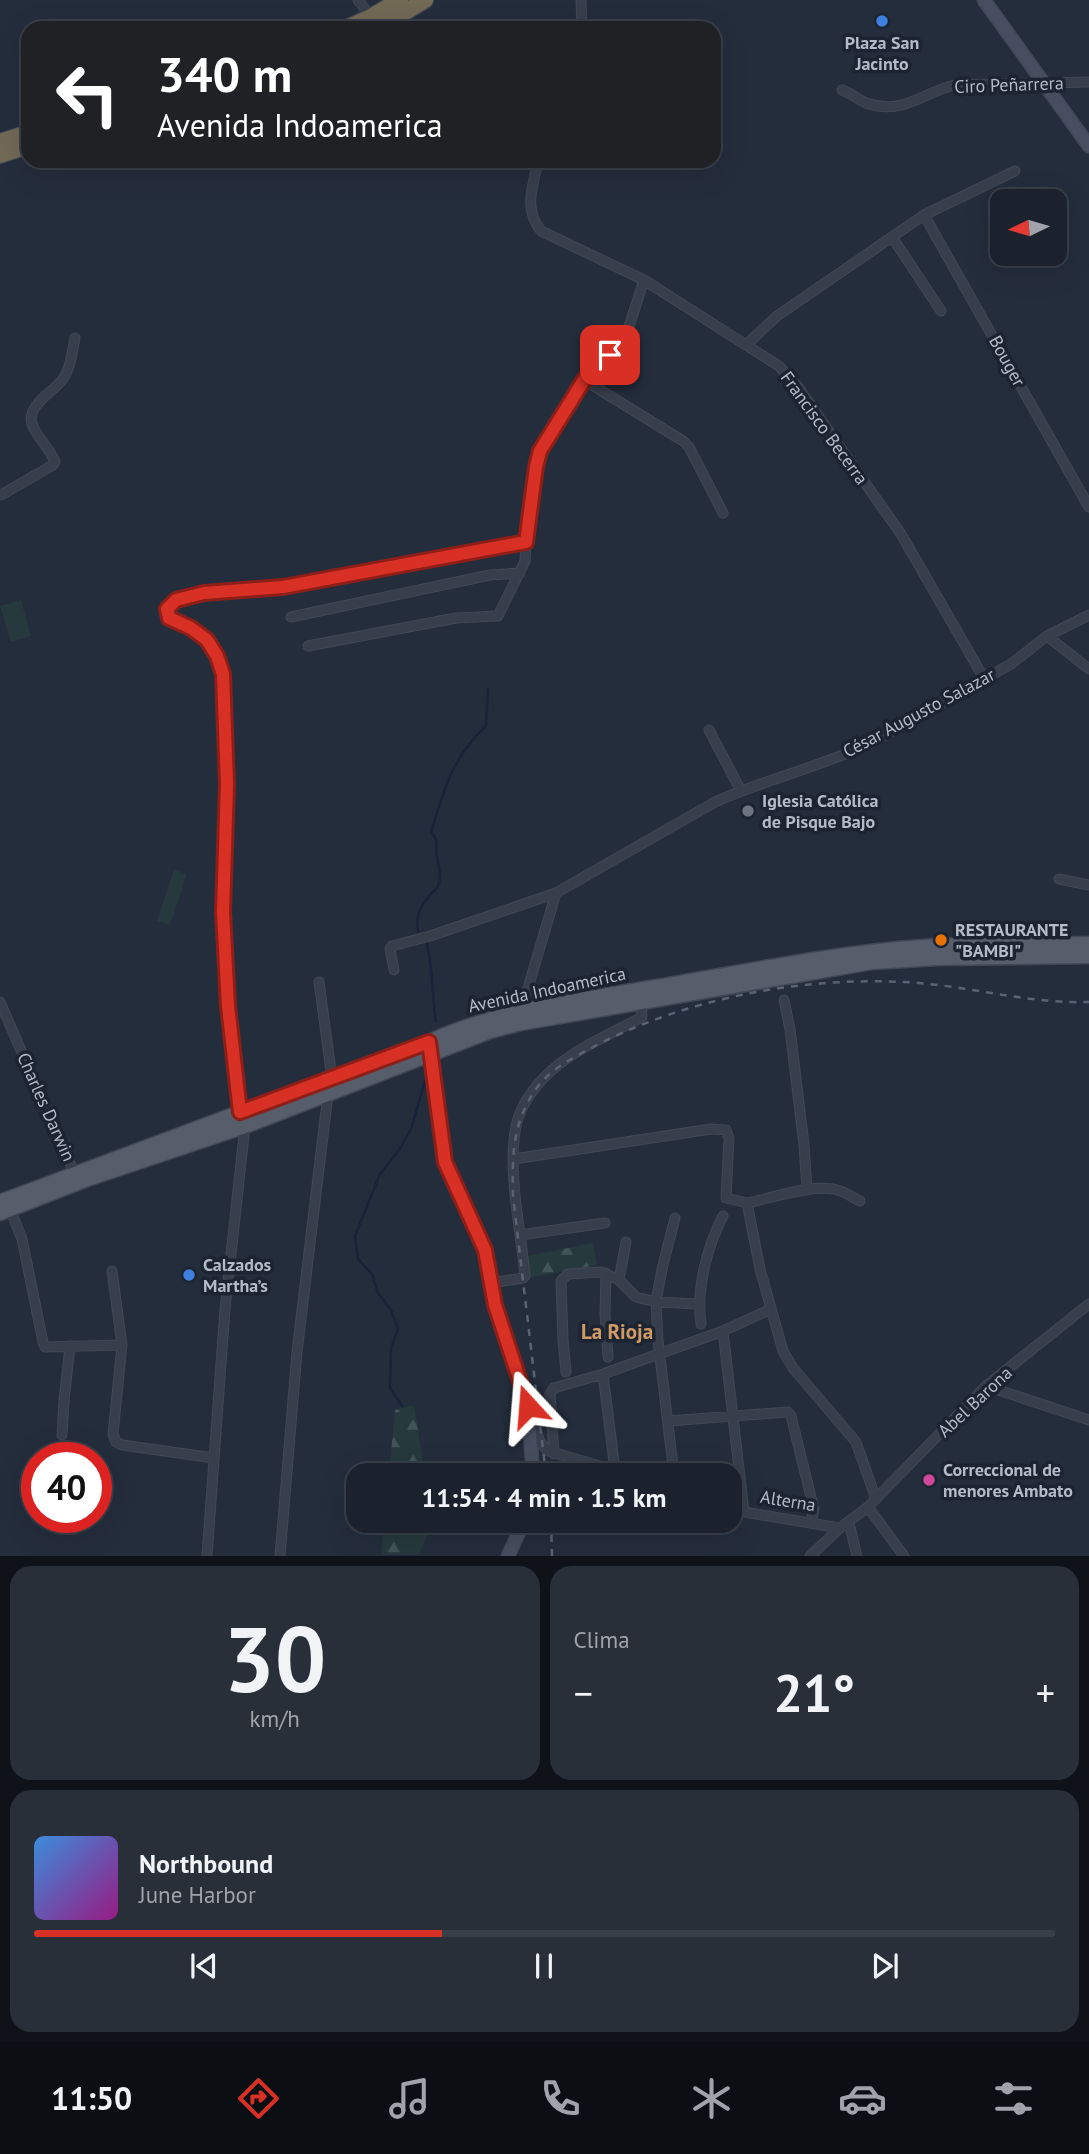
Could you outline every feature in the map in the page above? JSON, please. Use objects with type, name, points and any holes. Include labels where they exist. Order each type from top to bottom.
[{"type":"highway","points":[[377,21],[400,0]]},
{"type":"highway","points":[[379,21],[425,0]]},
{"type":"highway","points":[[0,142],[21,135]]},
{"type":"highway","points":[[0,155],[21,148]]},
{"type":"main road","name":"Avenida Indoamerica","points":[[3,1208],[81,1176],[243,1119],[328,1094],[430,1048],[448,1033],[845,955],[958,945],[1089,944]]},
{"type":"main road","name":"Avenida Indoamerica","points":[[581,1006],[641,1003],[872,962],[937,958],[1089,956]]},
{"type":"main road","name":"Avenida Indoamerica","points":[[243,1119],[332,1078],[430,1048]]},
{"type":"street","points":[[358,0],[374,21]]},
{"type":"street","points":[[581,0],[582,21]]},
{"type":"street","points":[[984,0],[1089,146]]},
{"type":"street","name":"Ciro Peñarrera","points":[[842,90],[869,104],[891,107],[955,85],[1089,82]]},
{"type":"street","name":"Francisco Becerra","points":[[537,168],[529,206],[532,219],[541,231],[644,280],[779,366],[797,386],[901,534],[985,680]]},
{"type":"street","points":[[746,345],[777,316],[924,215],[1015,171]]},
{"type":"street","name":"Bouger","points":[[924,215],[1089,507]]},
{"type":"street","points":[[892,237],[941,310]]},
{"type":"street","points":[[308,646],[456,618],[498,616],[525,561],[537,459],[596,364],[623,345],[644,280]]},
{"type":"street","points":[[1,495],[55,462],[32,425],[31,416],[34,408],[67,372],[75,338]]},
{"type":"street","points":[[584,380],[686,444],[723,513]]},
{"type":"street","points":[[207,1556],[225,1309],[243,1119],[228,1006],[223,912],[227,784],[223,674],[217,656],[207,640],[191,628],[169,618],[167,609],[176,600],[204,593],[283,587],[526,542]]},
{"type":"street","points":[[291,617],[490,575],[520,573]]},
{"type":"street","name":"César Augusto Salazar","points":[[394,970],[390,949],[392,946],[430,936],[556,893],[715,802],[861,748],[985,680],[1048,636],[1089,615]]},
{"type":"street","points":[[1048,636],[1089,669]]},
{"type":"street","points":[[709,730],[741,791]]},
{"type":"street","points":[[1059,880],[1089,885]]},
{"type":"street","points":[[520,1018],[556,893]]},
{"type":"street","points":[[319,982],[332,1078]]},
{"type":"street","points":[[784,1000],[804,1146],[807,1190]]},
{"type":"street","name":"Charles Darwin","points":[[0,1002],[81,1176]]},
{"type":"street","points":[[491,1283],[524,1277],[514,1159],[516,1125],[534,1089],[566,1059],[642,1017],[641,1003]]},
{"type":"street","points":[[430,1048],[445,1162],[481,1240],[495,1305],[540,1442],[554,1454],[588,1463]]},
{"type":"street","points":[[280,1556],[297,1352],[328,1094]]},
{"type":"street","points":[[514,1159],[722,1129],[726,1130],[729,1138],[726,1198],[747,1203],[827,1188],[841,1191],[860,1201]]},
{"type":"street","points":[[747,1203],[760,1269],[783,1351],[788,1361],[856,1442],[876,1499]]},
{"type":"street","points":[[3,1208],[22,1239],[46,1346],[122,1345]]},
{"type":"street","points":[[701,1324],[698,1304],[712,1242],[723,1216]]},
{"type":"street","points":[[673,1463],[656,1302],[675,1218]]},
{"type":"street","points":[[520,1235],[605,1223]]},
{"type":"street","points":[[619,1280],[626,1242]]},
{"type":"street","points":[[113,1272],[122,1345],[113,1434],[116,1442],[214,1458]]},
{"type":"street","points":[[566,1372],[561,1281],[568,1274],[606,1273],[619,1280],[636,1297],[656,1302],[698,1304]]},
{"type":"street","points":[[606,1273],[608,1357]]},
{"type":"street","name":"Abel Barona","points":[[810,1556],[868,1507],[986,1386],[1089,1304]]},
{"type":"street","points":[[554,1454],[551,1390],[723,1331],[771,1309]]},
{"type":"street","points":[[723,1331],[744,1512]]},
{"type":"street","points":[[62,1435],[71,1346]]},
{"type":"street","points":[[603,1374],[614,1463]]},
{"type":"street","points":[[986,1386],[1089,1420]]},
{"type":"street","points":[[528,1406],[532,1463]]},
{"type":"street","points":[[668,1421],[788,1412],[814,1509],[811,1522]]},
{"type":"street","points":[[868,1507],[904,1556]]},
{"type":"street","name":"Alterna","points":[[744,1512],[840,1528]]},
{"type":"street","points":[[849,1522],[858,1556]]},
{"type":"street","points":[[508,1556],[519,1533]]},
{"type":"green space","points":[[21,600],[31,636],[11,642],[0,606]]},
{"type":"green space","points":[[174,870],[187,874],[170,925],[157,921]]},
{"type":"green space","points":[[593,1243],[597,1265],[527,1278],[523,1257]]},
{"type":"green space","points":[[414,1405],[423,1463],[390,1463],[395,1410]]},
{"type":"green space","points":[[383,1533],[428,1533],[419,1555],[381,1555]]},
{"type":"waterway","points":[[418,931],[419,912],[440,881],[437,841],[431,832],[445,788],[457,762],[486,726],[488,689]]},
{"type":"waterway","points":[[427,944],[436,1022]]},
{"type":"waterway","points":[[402,1406],[390,1388],[391,1348],[398,1329],[391,1310],[378,1293],[372,1274],[358,1259],[355,1236],[380,1174],[411,1129],[426,1078]]},
{"type":"railway","points":[[545,1463],[513,1196],[514,1154],[518,1128],[528,1102],[536,1089],[562,1064],[631,1029],[668,1015],[706,1003],[785,987],[865,981],[904,982],[1043,1000],[1089,1002]]},
{"type":"railway","points":[[551,1533],[552,1556]]},
{"type":"place","name":"Plaza San Jacinto","points":[[882,21]]},
{"type":"place","name":"Iglesia Católica de Pisque Bajo","points":[[748,811]]},
{"type":"place","name":"RESTAURANTE \"BAMBI\"","points":[[941,940]]},
{"type":"place","name":"Calzados Martha’s","points":[[189,1275]]},
{"type":"place","name":"Correccional de menores Ambato","points":[[929,1480]]},
{"type":"district","name":"La Rioja","points":[[617,1332]]},
{"type":"route","points":[[528,1406],[495,1305],[485,1250],[445,1162],[429,1042],[240,1112],[228,1006],[223,912],[227,784],[223,674],[217,656],[207,640],[191,628],[169,618],[167,609],[176,600],[204,593],[283,587],[526,542],[540,451],[584,380],[600,360],[610,355]]}]
